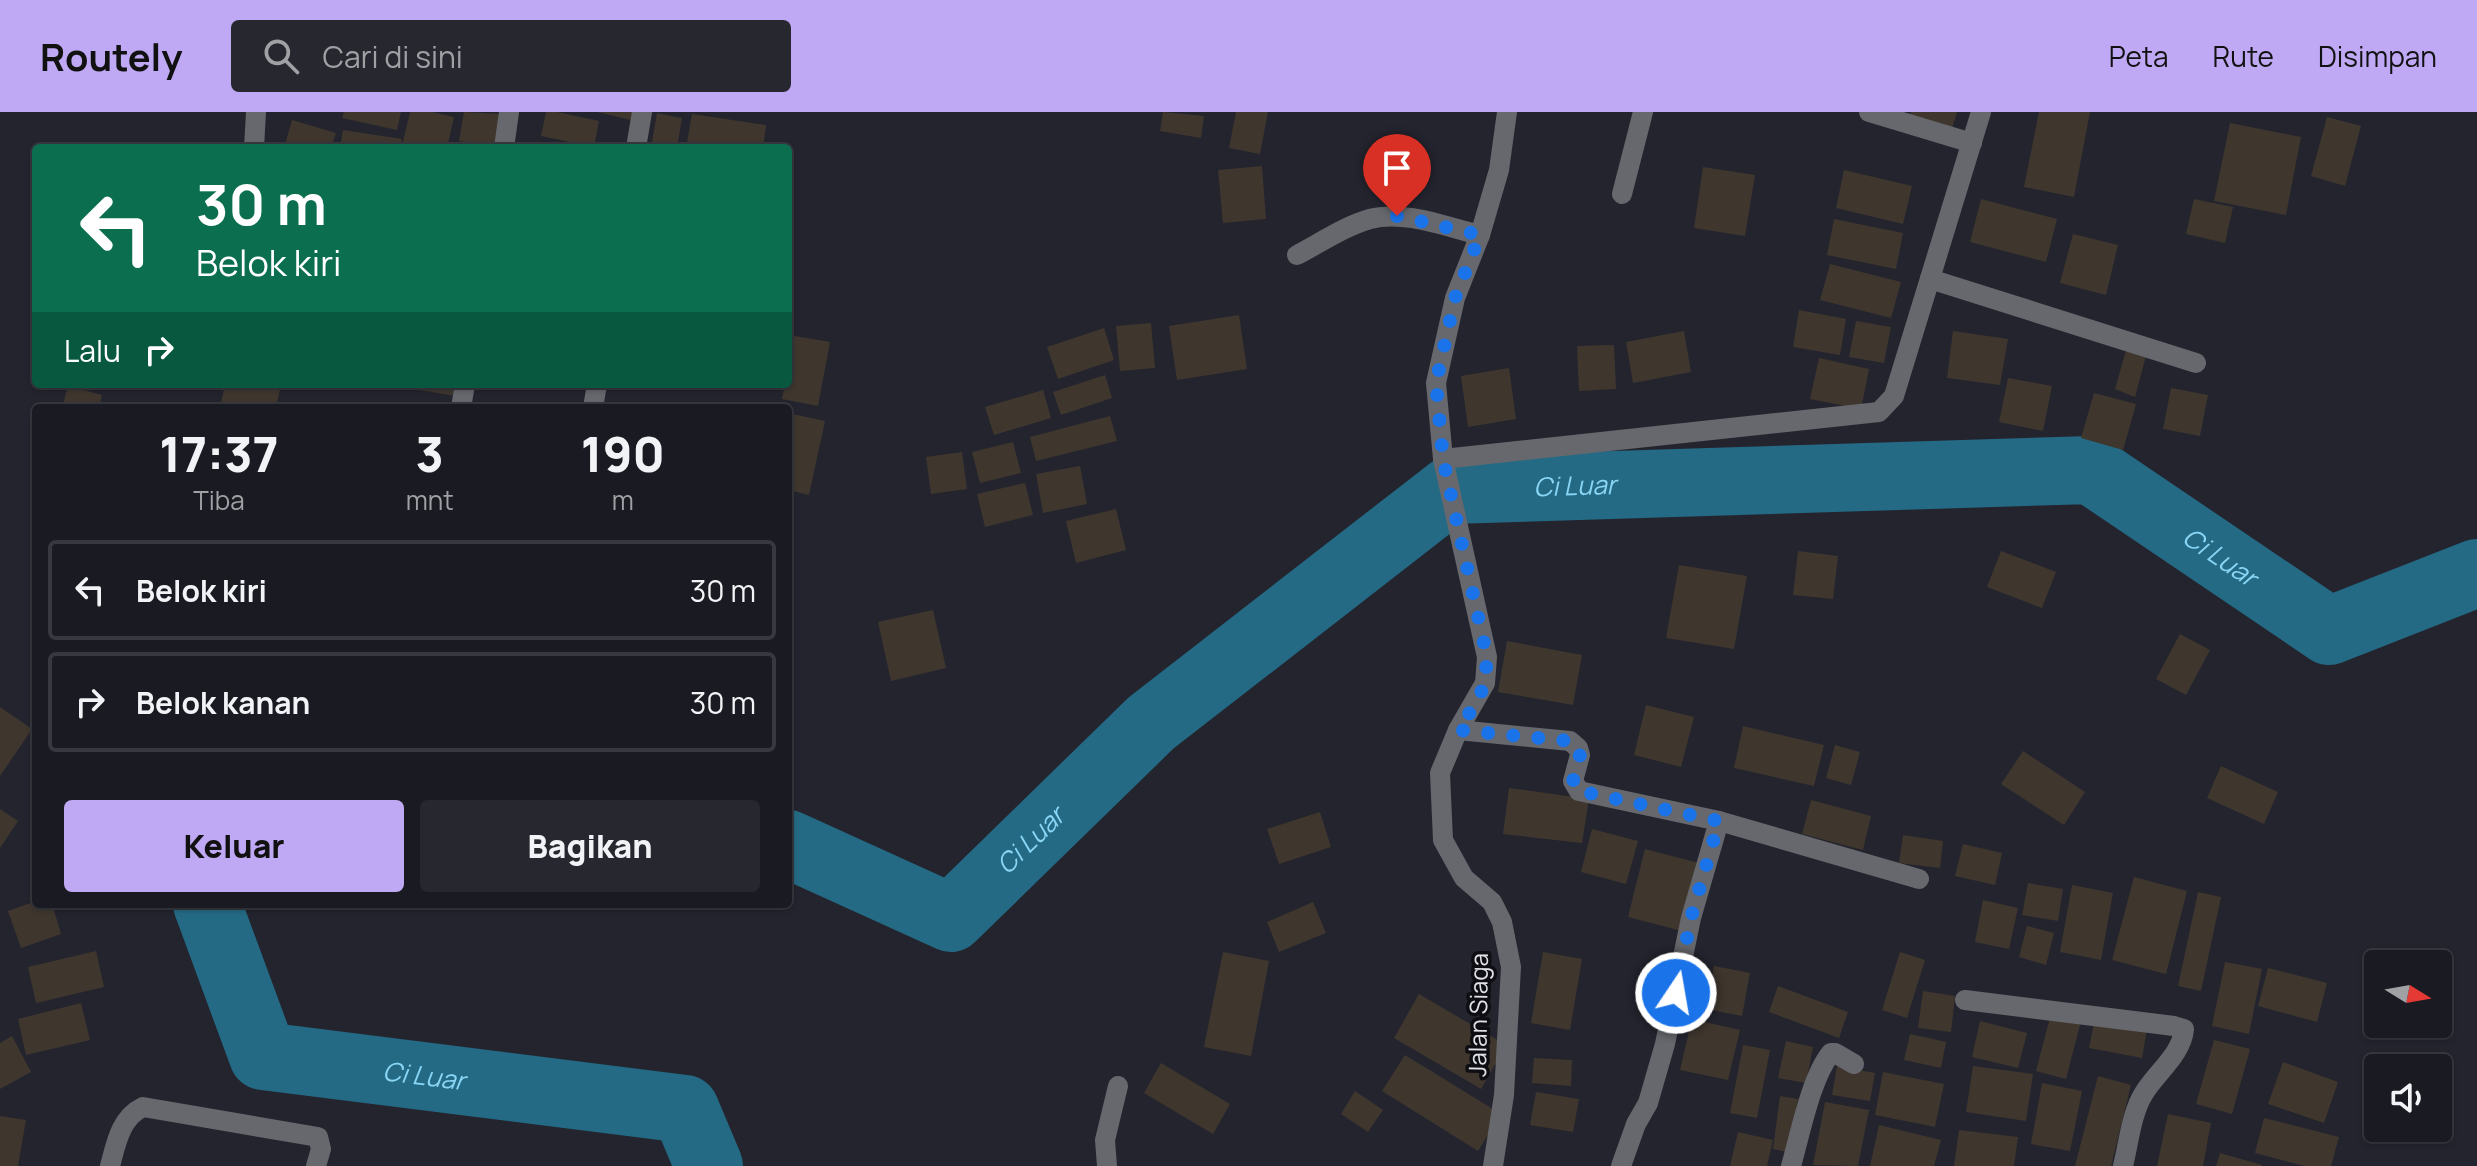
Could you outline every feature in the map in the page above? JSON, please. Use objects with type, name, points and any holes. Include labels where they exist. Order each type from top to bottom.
[{"type":"street","points":[[254,144],[256,112]]},
{"type":"street","points":[[505,144],[509,112]]},
{"type":"street","points":[[637,144],[642,112]]},
{"type":"street","name":"Jalan Siaga","points":[[1493,1166],[1504,1095],[1511,967],[1502,922],[1492,902],[1464,878],[1443,840],[1440,773],[1458,730],[1477,702],[1485,683],[1487,657],[1454,515],[1436,383],[1455,298],[1480,235],[1499,170],[1507,112]]},
{"type":"street","points":[[1622,194],[1643,112]]},
{"type":"street","points":[[1869,112],[1972,143]]},
{"type":"street","points":[[1445,466],[1879,412],[1894,396],[1981,112]]},
{"type":"street","points":[[1297,255],[1371,219],[1397,216],[1480,235]]},
{"type":"street","points":[[1930,279],[2196,363]]},
{"type":"street","points":[[1458,730],[1570,741],[1578,748],[1580,755],[1573,781],[1579,791],[1719,821],[1919,879]]},
{"type":"street","points":[[1621,1166],[1636,1124],[1648,1103],[1665,1044],[1691,918],[1719,821]]},
{"type":"street","points":[[1965,1000],[2184,1029],[2183,1041],[2144,1093],[2135,1113],[2123,1166]]},
{"type":"street","points":[[1791,1166],[1804,1116],[1824,1061],[1835,1053],[1854,1064]]},
{"type":"street","points":[[1107,1166],[1105,1140],[1118,1086]]},
{"type":"street","points":[[110,1166],[122,1127],[135,1111],[143,1107],[318,1137],[321,1149],[316,1166]]},
{"type":"building","points":[[344,112],[401,112],[397,130],[342,118]]},
{"type":"building","points":[[410,112],[432,112],[454,117],[448,144],[403,142]]},
{"type":"building","points":[[464,112],[501,114],[497,144],[459,141]]},
{"type":"building","points":[[546,112],[599,121],[595,144],[541,136]]},
{"type":"building","points":[[597,112],[637,112],[635,121]]},
{"type":"building","points":[[1163,112],[1204,116],[1201,138],[1160,131]]},
{"type":"building","points":[[1236,112],[1268,112],[1260,154],[1229,148]]},
{"type":"building","points":[[1911,112],[1957,112],[1950,135],[1908,122]]},
{"type":"building","points":[[2039,112],[2090,112],[2074,197],[2024,187]]},
{"type":"building","points":[[657,113],[682,118],[678,144],[652,144]]},
{"type":"building","points":[[692,114],[766,125],[764,144],[687,144]]},
{"type":"building","points":[[2327,117],[2361,126],[2345,186],[2311,176]]},
{"type":"building","points":[[292,120],[336,133],[332,144],[285,144]]},
{"type":"building","points":[[2230,123],[2301,137],[2286,215],[2214,201]]},
{"type":"building","points":[[343,130],[402,139],[401,144],[341,144]]},
{"type":"building","points":[[1262,166],[1266,219],[1223,223],[1218,170]]},
{"type":"building","points":[[1703,167],[1755,175],[1745,236],[1694,228]]},
{"type":"building","points":[[1844,170],[1912,186],[1903,224],[1836,208]]},
{"type":"building","points":[[1981,199],[2057,219],[2046,262],[1970,242]]},
{"type":"building","points":[[2194,199],[2233,207],[2225,243],[2186,234]]},
{"type":"building","points":[[1834,219],[1903,233],[1896,269],[1827,255]]},
{"type":"building","points":[[2073,234],[2118,245],[2106,295],[2060,283]]},
{"type":"building","points":[[1830,264],[1901,282],[1891,318],[1820,300]]},
{"type":"building","points":[[1799,310],[1846,319],[1840,355],[1793,347]]},
{"type":"building","points":[[1239,315],[1247,369],[1177,380],[1169,326]]},
{"type":"building","points":[[1856,321],[1891,327],[1884,363],[1849,357]]},
{"type":"building","points":[[1151,323],[1155,368],[1120,371],[1116,326]]},
{"type":"building","points":[[1104,328],[1114,360],[1058,379],[1047,347]]},
{"type":"building","points":[[1684,331],[1691,372],[1633,383],[1626,342]]},
{"type":"building","points":[[1953,331],[2008,339],[2000,385],[1947,378]]},
{"type":"building","points":[[794,336],[830,342],[818,406],[782,399],[784,388],[792,388]]},
{"type":"building","points":[[1614,345],[1616,389],[1579,391],[1577,346]]},
{"type":"building","points":[[2127,347],[2147,352],[2135,397],[2115,389]]},
{"type":"building","points":[[1819,358],[1869,369],[1861,409],[1810,399]]},
{"type":"building","points":[[1509,368],[1516,419],[1468,427],[1461,376]]},
{"type":"building","points":[[1105,375],[1112,398],[1061,415],[1053,392]]},
{"type":"building","points":[[2008,378],[2052,386],[2043,431],[1999,422]]},
{"type":"building","points":[[67,388],[102,395],[100,404],[63,404]]},
{"type":"building","points":[[224,388],[280,388],[277,404],[221,404]]},
{"type":"building","points":[[407,388],[463,388],[462,397]]},
{"type":"building","points":[[2171,388],[2208,395],[2200,436],[2163,429]]},
{"type":"building","points":[[1043,390],[1051,418],[994,435],[985,407]]},
{"type":"building","points":[[2094,393],[2136,404],[2123,450],[2081,438]]},
{"type":"building","points":[[792,414],[825,421],[809,495],[792,491]]},
{"type":"building","points":[[1110,416],[1117,441],[1036,461],[1030,437]]},
{"type":"building","points":[[1013,442],[1021,473],[980,483],[972,452]]},
{"type":"building","points":[[962,452],[967,489],[931,494],[926,457]]},
{"type":"building","points":[[1080,466],[1087,504],[1043,513],[1036,474]]},
{"type":"building","points":[[1025,483],[1033,515],[985,527],[977,494]]},
{"type":"building","points":[[1116,509],[1126,550],[1076,563],[1066,521]]},
{"type":"building","points":[[1798,551],[1838,556],[1833,599],[1793,595]]},
{"type":"building","points":[[2001,551],[2056,572],[2042,608],[1987,587]]},
{"type":"building","points":[[1679,565],[1747,576],[1734,649],[1666,638]]},
{"type":"building","points":[[933,610],[946,668],[891,681],[878,622]]},
{"type":"building","points":[[2180,634],[2210,650],[2186,695],[2156,679]]},
{"type":"building","points":[[1507,641],[1582,655],[1573,705],[1498,692]]},
{"type":"building","points":[[1646,705],[1694,717],[1681,767],[1634,755]]},
{"type":"building","points":[[0,707],[32,729],[0,776]]},
{"type":"building","points":[[1743,726],[1824,745],[1814,786],[1734,768]]},
{"type":"building","points":[[1835,745],[1860,752],[1851,785],[1826,778]]},
{"type":"building","points":[[2023,751],[2085,792],[2064,825],[2001,784]]},
{"type":"building","points":[[2221,766],[2278,792],[2264,824],[2207,798]]},
{"type":"building","points":[[1509,788],[1589,799],[1582,843],[1503,834]]},
{"type":"building","points":[[1811,800],[1871,816],[1863,850],[1802,834]]},
{"type":"building","points":[[0,809],[18,821],[0,848]]},
{"type":"building","points":[[1320,812],[1331,847],[1279,864],[1267,829]]},
{"type":"building","points":[[1592,829],[1638,841],[1626,884],[1581,872]]},
{"type":"building","points":[[1903,835],[1943,841],[1940,868],[1899,863]]},
{"type":"building","points":[[1963,844],[2002,853],[1995,885],[1955,876]]},
{"type":"building","points":[[1645,849],[1699,863],[1682,931],[1628,917]]},
{"type":"building","points":[[2134,877],[2187,891],[2166,974],[2112,960]]},
{"type":"building","points":[[2028,883],[2063,889],[2058,921],[2022,915]]},
{"type":"building","points":[[2072,885],[2113,893],[2101,960],[2060,952]]},
{"type":"building","points":[[2198,892],[2221,897],[2201,991],[2178,986]]},
{"type":"building","points":[[1983,900],[2018,908],[2009,949],[1975,942]]},
{"type":"building","points":[[32,902],[32,908],[53,908],[61,934],[21,948],[8,911]]},
{"type":"building","points":[[1313,902],[1326,933],[1279,952],[1267,922]]},
{"type":"building","points":[[2027,926],[2054,933],[2046,965],[2019,957]]},
{"type":"building","points":[[96,951],[104,987],[36,1003],[28,967]]},
{"type":"building","points":[[1223,952],[1269,961],[1251,1056],[1204,1047]]},
{"type":"building","points":[[1543,952],[1582,959],[1570,1030],[1531,1023]]},
{"type":"building","points":[[1900,952],[1925,960],[1907,1018],[1882,1010]]},
{"type":"building","points":[[2225,962],[2262,969],[2249,1034],[2212,1026]]},
{"type":"building","points":[[1714,966],[1750,973],[1742,1016],[1706,1009]]},
{"type":"building","points":[[2268,968],[2327,983],[2317,1022],[2258,1006]]},
{"type":"building","points":[[1778,986],[1848,1012],[1839,1038],[1769,1012]]},
{"type":"building","points":[[1923,991],[1955,996],[1951,1032],[1918,1028]]},
{"type":"building","points":[[1419,994],[1506,1045],[1481,1089],[1394,1038]]},
{"type":"building","points":[[81,1003],[90,1040],[26,1055],[18,1019]]},
{"type":"building","points":[[2051,1014],[2081,1021],[2066,1079],[2036,1071]]},
{"type":"building","points":[[2095,1018],[2147,1029],[2142,1058],[2089,1048]]},
{"type":"building","points":[[1692,1019],[1740,1030],[1728,1080],[1680,1070]]},
{"type":"building","points":[[1980,1021],[2027,1033],[2018,1068],[1972,1057]]},
{"type":"building","points":[[1910,1034],[1946,1042],[1941,1068],[1904,1060]]},
{"type":"building","points":[[12,1036],[31,1072],[0,1089],[0,1043]]},
{"type":"building","points":[[2214,1040],[2250,1049],[2232,1114],[2196,1104]]},
{"type":"building","points":[[1786,1041],[1813,1047],[1806,1083],[1778,1078]]},
{"type":"building","points":[[1743,1045],[1770,1050],[1757,1118],[1730,1113]]},
{"type":"building","points":[[1405,1055],[1501,1114],[1478,1151],[1382,1091]]},
{"type":"building","points":[[1534,1058],[1572,1060],[1571,1086],[1532,1083]]},
{"type":"building","points":[[2283,1062],[2338,1082],[2324,1123],[2268,1104]]},
{"type":"building","points":[[1161,1063],[1230,1104],[1213,1134],[1144,1093]]},
{"type":"building","points":[[1837,1066],[1875,1073],[1870,1101],[1832,1095]]},
{"type":"building","points":[[1973,1066],[2033,1074],[2026,1121],[1966,1112]]},
{"type":"building","points":[[1883,1072],[1944,1084],[1935,1127],[1875,1115]]},
{"type":"building","points":[[2098,1076],[2131,1085],[2111,1166],[2075,1166]]},
{"type":"building","points":[[2042,1083],[2082,1091],[2070,1151],[2031,1144]]},
{"type":"building","points":[[1355,1091],[1383,1110],[1368,1132],[1341,1114]]},
{"type":"building","points":[[1536,1092],[1579,1099],[1573,1132],[1530,1125]]},
{"type":"building","points":[[1780,1096],[1798,1099],[1788,1152],[1773,1149]]},
{"type":"building","points":[[1825,1102],[1869,1110],[1858,1166],[1813,1165]]},
{"type":"building","points":[[2168,1114],[2211,1123],[2203,1166],[2157,1166]]},
{"type":"building","points":[[0,1116],[26,1120],[18,1166],[0,1166]]},
{"type":"building","points":[[2264,1118],[2339,1137],[2331,1166],[2304,1166],[2255,1153]]},
{"type":"building","points":[[1879,1125],[1941,1140],[1934,1166],[1870,1166]]},
{"type":"building","points":[[1959,1130],[2018,1137],[2014,1166],[1954,1166]]},
{"type":"building","points":[[1738,1132],[1773,1140],[1767,1166],[1730,1166]]},
{"type":"building","points":[[2220,1153],[2262,1165],[2262,1166],[2216,1166]]},
{"type":"waterway","name":"Ci Luar","points":[[792,846],[951,918],[1151,723],[1451,490],[2091,470],[2329,631],[2477,573]]},
{"type":"waterway","name":"Ci Luar","points":[[208,908],[263,1056],[685,1109],[709,1166]]},
{"type":"route","points":[[1397,216],[1480,235],[1455,298],[1436,383],[1443,459],[1487,657],[1485,683],[1477,702],[1458,730],[1570,741],[1575,743],[1580,755],[1573,781],[1575,788],[1584,794],[1719,821],[1691,918],[1676,993]]}]
